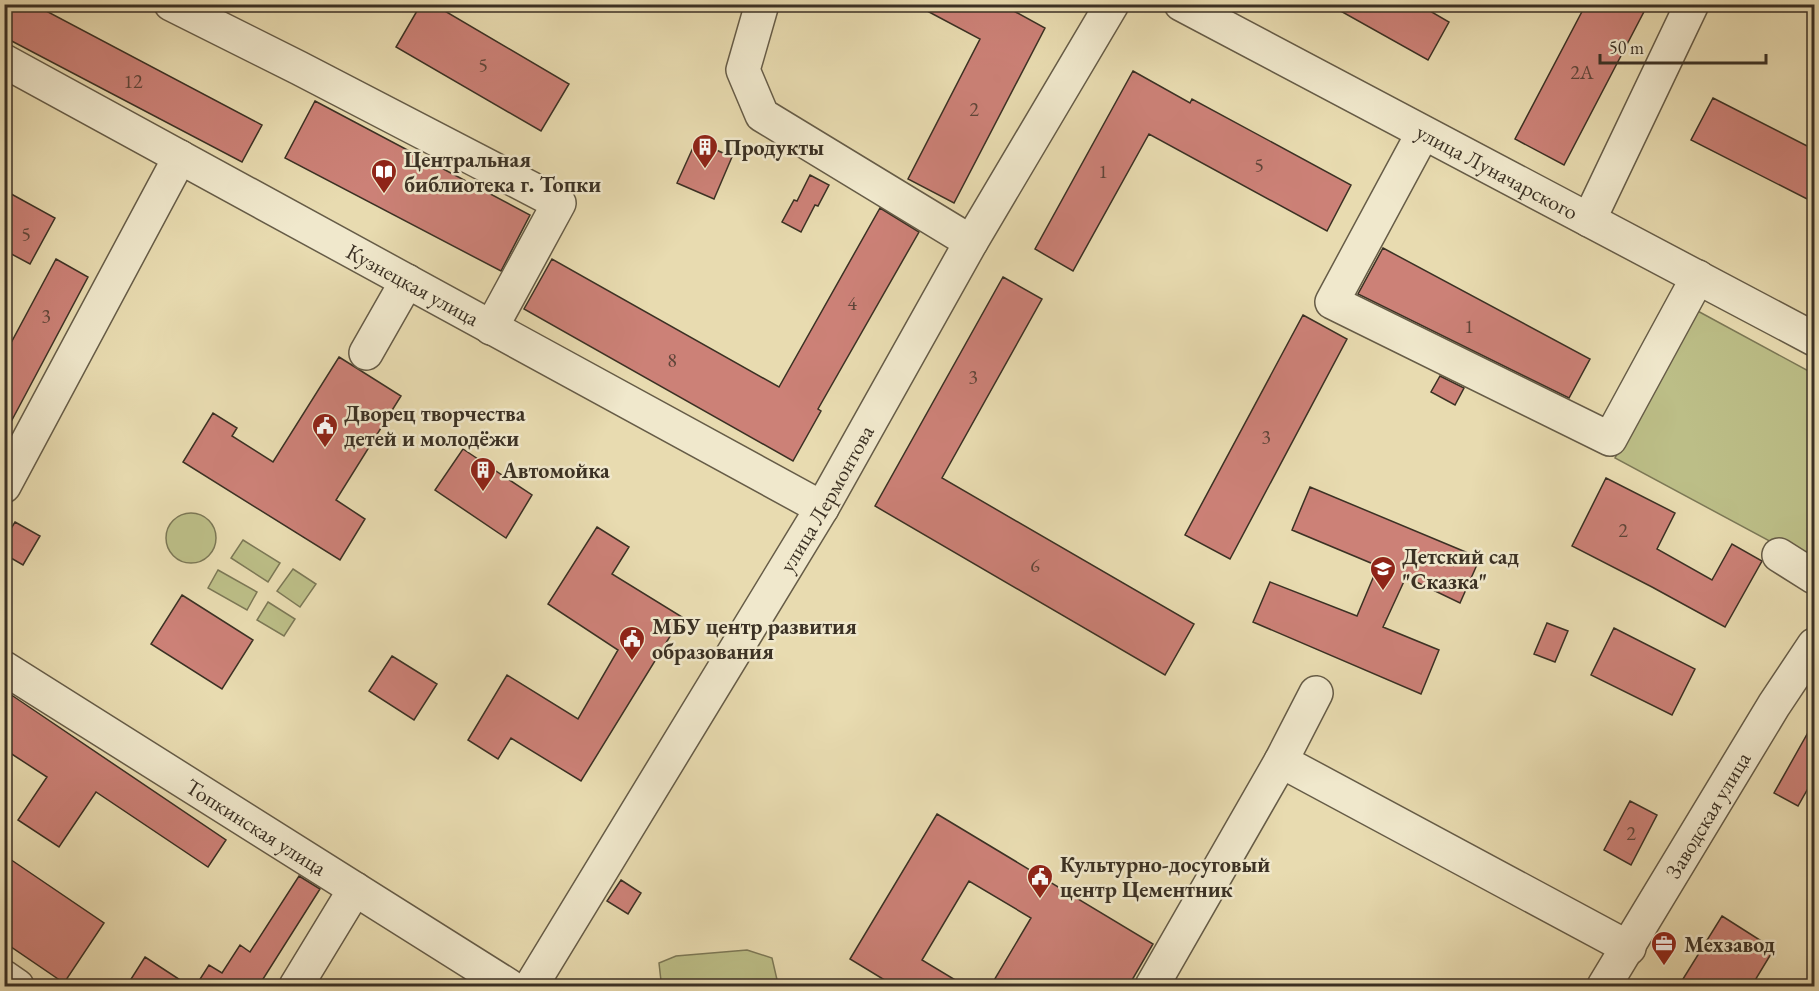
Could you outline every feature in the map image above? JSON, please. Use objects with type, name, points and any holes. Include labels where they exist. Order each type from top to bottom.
[{"type":"street","points":[[171,4],[300,68],[559,203],[491,328]]},
{"type":"street","points":[[762,4],[743,70],[762,115],[971,242]]},
{"type":"street","name":"улица Лермонтова","points":[[531,987],[822,508],[971,242],[1112,4]]},
{"type":"street","name":"улица Луначарского","points":[[1181,4],[1815,339]]},
{"type":"street","points":[[1589,220],[1692,4]]},
{"type":"street","name":"Кузнецкая улица","points":[[4,61],[822,508]]},
{"type":"street","points":[[1423,133],[1332,302],[1610,439],[1698,277]]},
{"type":"street","points":[[4,486],[180,157]]},
{"type":"street","points":[[366,352],[407,281]]},
{"type":"street","points":[[1779,555],[1815,577]]},
{"type":"street","name":"Заводская улица","points":[[1604,987],[1774,705],[1815,645]]},
{"type":"street","name":"Топкинская улица","points":[[4,668],[509,987]]},
{"type":"street","points":[[1152,987],[1281,761],[1316,693]]},
{"type":"street","points":[[1281,761],[1629,948]]},
{"type":"street","points":[[296,987],[355,889]]},
{"type":"street","points":[[4,977],[17,987]]},
{"type":"green space","points":[[1694,309],[1814,374],[1814,543],[1805,560],[1615,458]]},
{"type":"green space","points":[[186,513],[196,513],[209,520],[216,533],[216,543],[209,556],[196,563],[186,563],[177,559],[170,552],[166,543],[166,533],[170,524],[177,517]]},
{"type":"green space","points":[[243,540],[280,563],[268,582],[231,558]]},
{"type":"green space","points":[[293,569],[316,584],[300,607],[277,591]]},
{"type":"green space","points":[[218,570],[257,592],[247,610],[208,588]]},
{"type":"green space","points":[[268,602],[295,619],[284,636],[257,620]]},
{"type":"green space","points":[[747,950],[772,958],[777,986],[664,986],[661,981],[659,963],[676,956]]},
{"type":"building","points":[[4,4],[33,4],[262,125],[242,162],[4,37]]},
{"type":"building","points":[[421,4],[433,4],[569,84],[541,131],[396,47]]},
{"type":"building","points":[[914,4],[1001,4],[1045,28],[954,203],[908,179],[980,39]]},
{"type":"building","points":[[1328,4],[1418,4],[1449,22],[1428,60]]},
{"type":"building","points":[[1586,4],[1648,4],[1564,165],[1515,139]]},
{"type":"building","points":[[1133,71],[1190,103],[1192,99],[1351,185],[1327,231],[1149,134],[1073,271],[1035,249]]},
{"type":"building","points":[[1713,98],[1815,150],[1815,203],[1691,140]]},
{"type":"building","points":[[315,101],[530,215],[501,271],[285,158]]},
{"type":"building","name":"Продукты","points":[[696,141],[732,157],[714,199],[677,183]]},
{"type":"building","points":[[810,175],[829,185],[801,232],[782,222],[794,200],[797,201]]},
{"type":"building","points":[[4,190],[55,218],[30,264],[4,250]]},
{"type":"building","points":[[880,208],[919,232],[818,409],[821,411],[793,461],[524,309],[552,259],[779,387]]},
{"type":"building","points":[[1383,248],[1590,359],[1569,398],[1358,294]]},
{"type":"building","points":[[56,259],[88,277],[4,435],[4,356]]},
{"type":"building","points":[[1003,277],[1042,299],[942,478],[1194,624],[1165,675],[875,506]]},
{"type":"building","points":[[1303,315],[1347,339],[1230,559],[1185,535]]},
{"type":"building","name":"Дворец творчества детей и молодёжи","points":[[339,357],[401,396],[336,500],[365,519],[340,560],[183,462],[213,413],[237,428],[232,436],[273,462]]},
{"type":"building","points":[[1440,376],[1464,388],[1455,405],[1431,392]]},
{"type":"building","name":"Автомойка","points":[[463,449],[532,495],[506,538],[435,490]]},
{"type":"building","points":[[1606,478],[1675,513],[1657,549],[1712,580],[1732,544],[1762,561],[1725,627],[1572,546]]},
{"type":"building","name":"Детский сад \"Сказка\"","points":[[1310,487],[1480,558],[1460,603],[1406,577],[1383,627],[1439,650],[1421,694],[1253,622],[1270,582],[1357,616],[1378,566],[1292,530]]},
{"type":"building","points":[[15,522],[40,536],[23,565],[4,554],[4,540]]},
{"type":"building","name":"МБУ центр развития образования","points":[[597,527],[629,547],[612,574],[682,617],[581,781],[511,738],[498,759],[468,740],[507,675],[578,719],[618,650],[548,604]]},
{"type":"building","points":[[182,595],[253,640],[222,689],[151,644]]},
{"type":"building","points":[[1547,623],[1568,631],[1555,662],[1534,654]]},
{"type":"building","points":[[1614,628],[1695,669],[1672,715],[1591,675]]},
{"type":"building","points":[[392,656],[437,684],[414,720],[369,691]]},
{"type":"building","points":[[4,690],[226,840],[208,867],[96,792],[59,847],[18,820],[47,777],[4,749]]},
{"type":"building","points":[[1815,720],[1815,776],[1798,806],[1774,793]]},
{"type":"building","points":[[1630,801],[1657,815],[1631,865],[1604,850]]},
{"type":"building","name":"Культурно-досуговый центр Цементник","points":[[937,814],[1153,944],[1128,987],[990,987],[1031,918],[969,881],[922,960],[967,987],[896,987],[850,959]]},
{"type":"building","points":[[4,855],[104,923],[64,983],[4,942]]},
{"type":"building","points":[[299,876],[320,889],[258,987],[195,987],[209,965],[222,973],[240,945],[250,952]]},
{"type":"building","points":[[621,880],[641,893],[628,914],[607,901]]},
{"type":"building","points":[[1722,916],[1774,949],[1751,987],[1678,987]]},
{"type":"building","points":[[145,957],[191,987],[126,987]]},
{"type":"place","name":"Продукты","points":[[705,170]]},
{"type":"place","name":"Центральная библиотека г. Топки","points":[[384,195]]},
{"type":"place","name":"Дворец творчества детей и молодёжи","points":[[325,449]]},
{"type":"place","name":"Автомойка","points":[[483,493]]},
{"type":"place","name":"Детский сад \"Сказка\"","points":[[1383,592]]},
{"type":"place","name":"МБУ центр развития образования","points":[[632,662]]},
{"type":"place","name":"Культурно-досуговый центр Цементник","points":[[1040,900]]},
{"type":"place","name":"Мехзавод","points":[[1664,967]]}]
